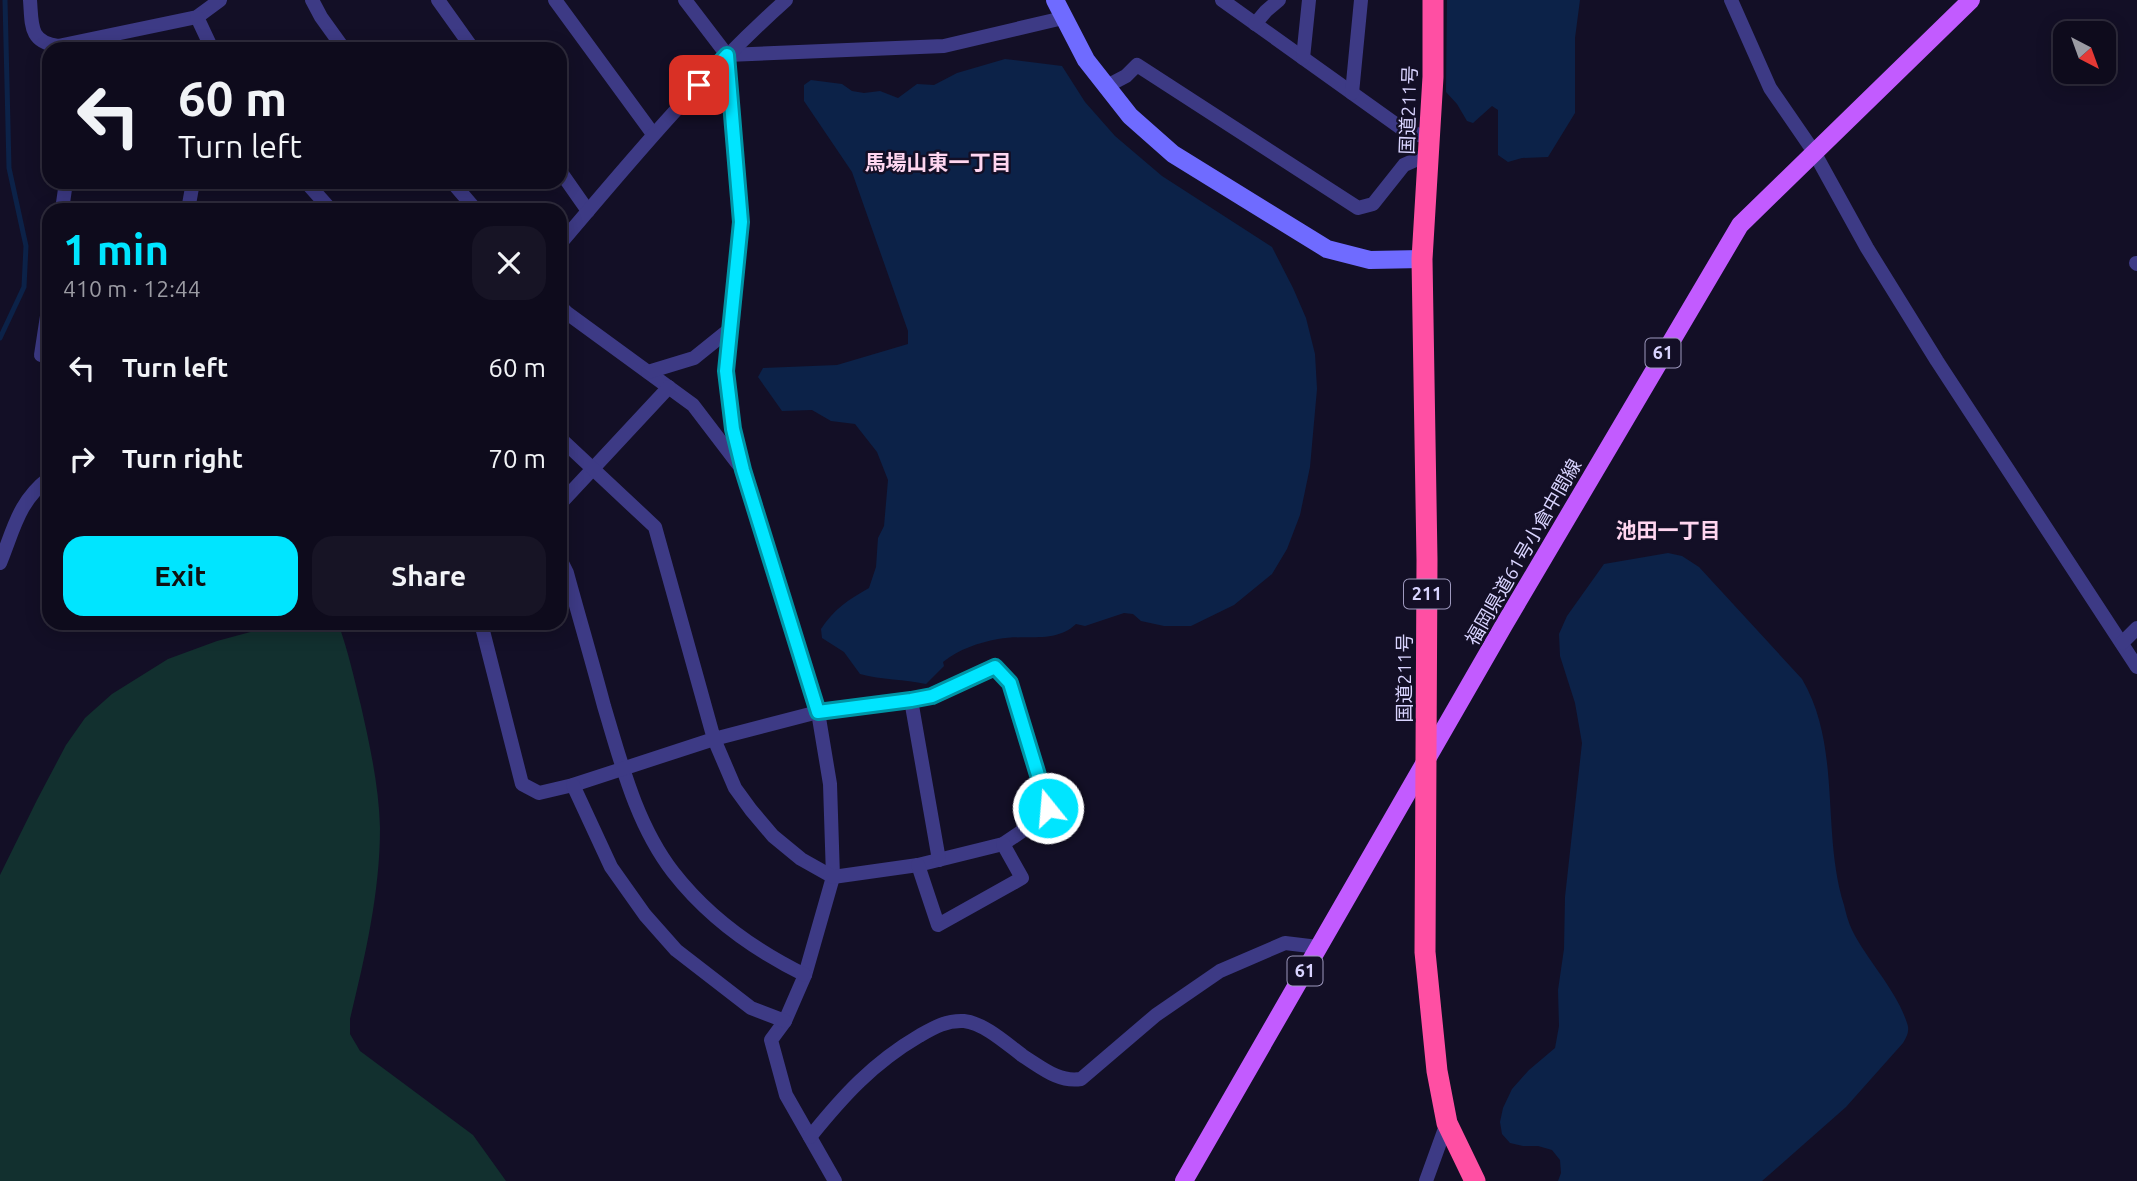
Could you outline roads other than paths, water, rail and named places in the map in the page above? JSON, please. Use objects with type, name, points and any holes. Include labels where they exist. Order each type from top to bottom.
[{"type":"highway","name":"国道211号","points":[[1433,0],[1423,259],[1427,560],[1425,952],[1437,1071],[1447,1123],[1475,1181]]},
{"type":"main road","name":"福岡県道61号小倉中間線","points":[[1184,1181],[1740,225],[1971,0]]},
{"type":"street","points":[[30,0],[33,33],[42,43]]},
{"type":"street","points":[[85,42],[197,17],[220,0]]},
{"type":"street","points":[[312,0],[339,42]]},
{"type":"street","points":[[438,0],[468,42]]},
{"type":"street","points":[[555,0],[653,134]]},
{"type":"street","points":[[685,0],[727,55],[741,222],[726,371],[733,429],[743,470],[818,712],[830,784],[833,877],[805,975],[785,1021],[771,1040],[786,1095],[835,1181]]},
{"type":"street","points":[[567,236],[653,134],[727,55],[786,0]]},
{"type":"street","points":[[1055,0],[1086,60],[1130,116],[1173,154],[1327,249],[1370,260],[1423,259]]},
{"type":"street","points":[[1107,86],[1126,76],[1137,65],[1358,208],[1373,204],[1404,164],[1429,146],[1222,0]]},
{"type":"street","points":[[1255,24],[1279,0]]},
{"type":"street","points":[[1303,58],[1309,0]]},
{"type":"street","points":[[1352,93],[1361,0]]},
{"type":"street","points":[[1731,0],[1770,88],[1814,152],[1867,248],[1937,361],[2137,667]]},
{"type":"street","points":[[197,17],[209,42]]},
{"type":"street","points":[[727,55],[944,46],[1063,18]]},
{"type":"street","points":[[567,181],[588,211]]},
{"type":"street","points":[[312,189],[325,203]]},
{"type":"street","points":[[458,189],[470,203]]},
{"type":"street","points":[[567,311],[692,405],[743,470]]},
{"type":"street","points":[[648,372],[694,358],[730,329]]},
{"type":"street","points":[[567,496],[669,387]]},
{"type":"street","points":[[483,630],[522,784],[539,793],[573,785],[714,739],[818,712],[932,696],[995,667],[1010,683],[1048,808],[1040,819],[1003,844],[918,865],[833,877],[801,859],[773,836],[735,788],[714,739],[655,527],[567,445]]},
{"type":"street","points":[[0,562],[19,511],[42,483]]},
{"type":"street","points":[[567,573],[623,769],[639,812],[654,841],[672,870],[717,919],[772,959],[805,975]]},
{"type":"street","points":[[2122,643],[2137,628]]},
{"type":"street","points":[[911,700],[939,860]]},
{"type":"street","points":[[573,785],[611,867],[660,933],[676,950],[751,1008],[785,1021]]},
{"type":"street","points":[[918,865],[938,925],[1023,878],[1003,844]]},
{"type":"street","points":[[810,1137],[839,1101],[889,1054],[941,1023],[965,1021],[986,1031],[1048,1073],[1070,1081],[1081,1079],[1156,1015],[1220,971],[1285,943],[1318,947]]},
{"type":"street","points":[[1426,1181],[1447,1123]]},
{"type":"water","points":[[1447,0],[1580,0],[1575,38],[1575,113],[1548,157],[1522,158],[1508,162],[1498,155],[1498,110],[1492,106],[1473,123],[1467,121],[1446,92]]},
{"type":"water","points":[[1005,59],[1062,66],[1085,102],[1115,136],[1162,176],[1272,247],[1306,318],[1315,354],[1317,389],[1310,467],[1300,515],[1287,549],[1272,574],[1234,605],[1191,626],[1164,626],[1141,621],[1133,614],[1124,613],[1085,626],[1076,624],[1059,634],[998,639],[969,647],[943,662],[944,666],[926,684],[868,676],[860,674],[844,652],[822,638],[821,629],[842,606],[869,588],[876,567],[878,538],[884,526],[888,480],[877,452],[855,424],[831,421],[812,410],[782,411],[758,377],[763,368],[837,365],[908,344],[908,331],[852,172],[804,101],[804,85],[811,80],[842,84],[852,91],[880,91],[898,98],[917,84],[934,85],[957,73]]},
{"type":"water","points":[[1668,553],[1682,556],[1699,567],[1802,679],[1814,705],[1822,733],[1827,761],[1833,848],[1847,917],[1859,942],[1896,999],[1908,1031],[1903,1043],[1846,1107],[1762,1181],[1558,1181],[1561,1173],[1560,1160],[1552,1150],[1510,1143],[1502,1134],[1500,1122],[1512,1089],[1555,1048],[1559,1026],[1558,990],[1564,949],[1565,897],[1582,743],[1575,703],[1560,656],[1559,634],[1567,616],[1604,564]]},
{"type":"waterway","points":[[0,338],[24,287],[26,246],[9,168],[5,0]]},
{"type":"district","name":"馬場山東一丁目","points":[[938,163]]},
{"type":"district","name":"池田一丁目","points":[[1668,531]]}]
